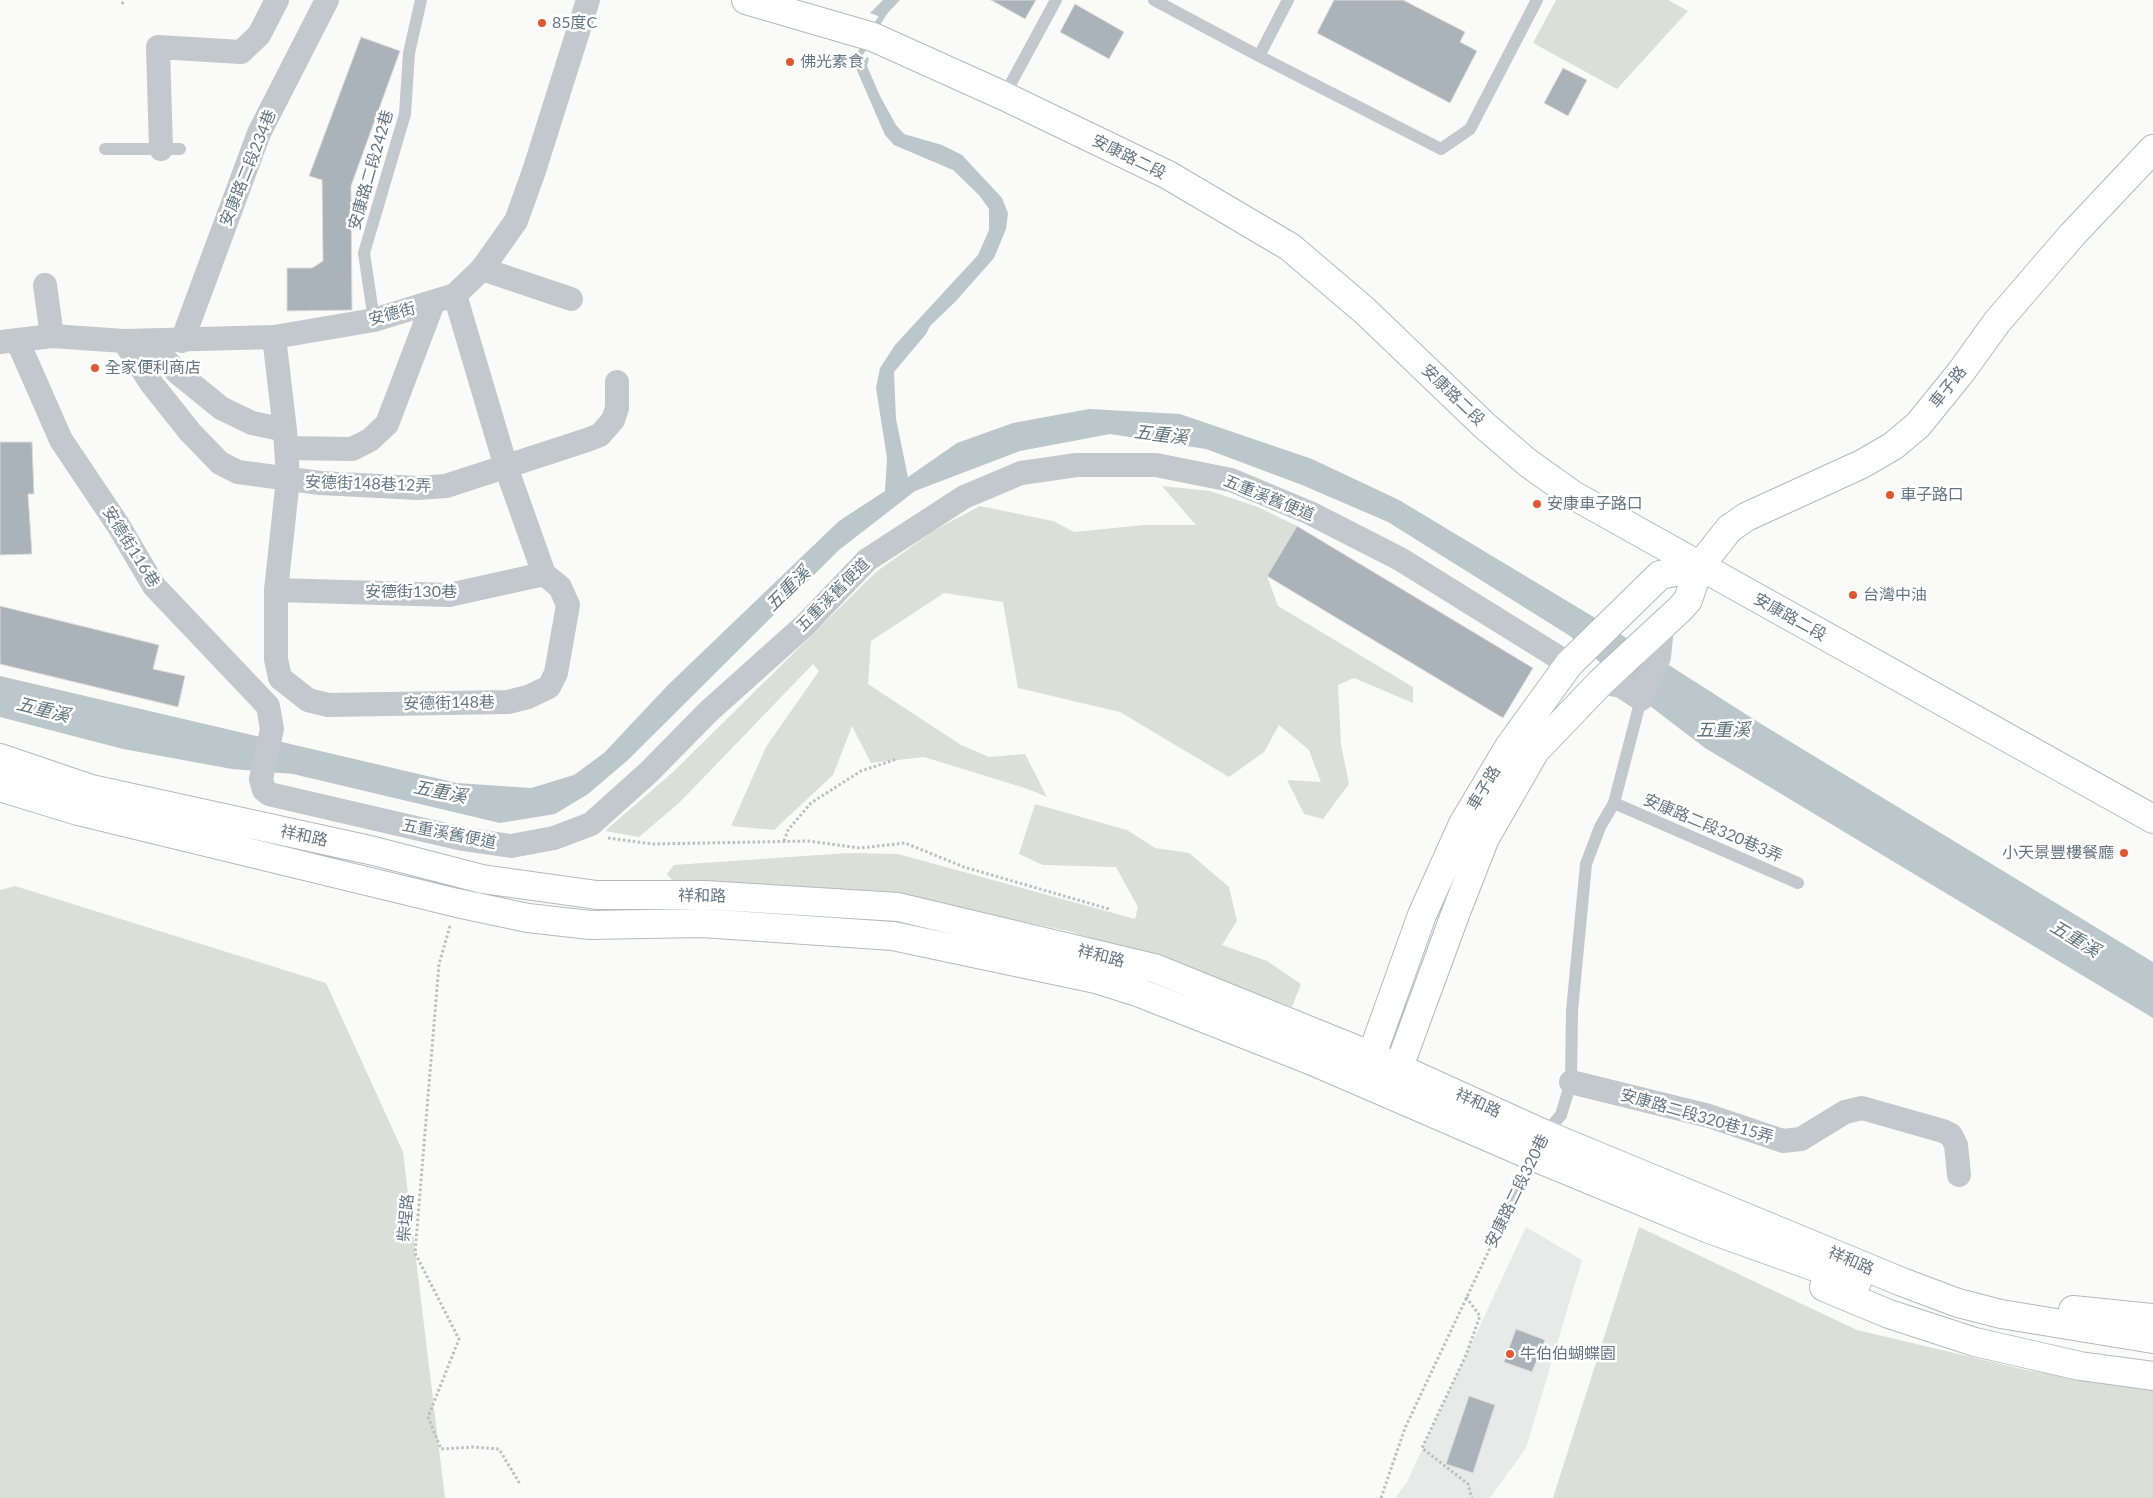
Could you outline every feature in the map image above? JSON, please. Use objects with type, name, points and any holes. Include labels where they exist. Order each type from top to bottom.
[{"type":"main road","name":"安康路二段","points":[[746,0],[873,37],[1004,96],[1168,175],[1290,246],[1365,311],[1484,426],[1528,463],[1574,495],[1699,567],[2153,819]]},
{"type":"main road","name":"車子路","points":[[1389,1093],[1485,838],[1535,750],[1601,682],[1662,627],[1688,600],[1699,567],[1729,529],[1746,517],[1862,464],[1893,446],[1918,425],[1961,372],[1997,322],[2072,234],[2153,149]]},
{"type":"main road","name":"車子路","points":[[1362,1081],[1422,915],[1463,824],[1508,747],[1569,664],[1660,575],[1699,567]]},
{"type":"main road","name":"祥和路","points":[[0,758],[91,789],[374,851],[482,879],[597,895],[705,896],[898,907],[1154,968],[1398,1068],[1538,1145],[1709,1229],[1936,1310],[1995,1328],[2153,1356]]},
{"type":"main road","name":"祥和路","points":[[0,786],[78,811],[457,903],[528,918],[590,925],[702,923],[893,936],[1096,979],[1140,993],[1389,1093],[1768,1226],[1902,1282],[1958,1303],[2039,1321],[2153,1339]]},
{"type":"main road","points":[[1768,1226],[1975,1293],[2049,1308],[2153,1318]]},
{"type":"main road","points":[[1709,1229],[1802,1278],[1889,1314],[1941,1332],[2000,1349],[2080,1366],[2153,1376]]},
{"type":"street","points":[[170,149],[158,47],[241,52],[259,35],[277,0]]},
{"type":"street","name":"安康路二段234巷","points":[[182,341],[259,133],[327,0]]},
{"type":"street","name":"安德街","points":[[9,342],[52,336],[124,341],[182,341],[274,337],[374,320],[444,299],[482,269],[516,221],[534,172],[588,0]]},
{"type":"street","points":[[482,269],[571,299]]},
{"type":"street","points":[[45,285],[52,336]]},
{"type":"street","points":[[148,341],[178,373],[221,408],[285,439],[352,449],[370,440],[386,424],[444,299]]},
{"type":"street","name":"安德街148巷","points":[[274,337],[288,479],[276,590],[276,659],[280,678],[308,700],[328,705],[508,702],[528,697],[549,687],[556,673],[568,605],[560,587],[544,574],[444,299]]},
{"type":"street","name":"安德街148巷12弄","points":[[124,341],[150,383],[190,432],[220,463],[238,472],[320,483],[436,487],[446,486],[506,467],[600,435],[613,420],[617,408],[617,382]]},
{"type":"street","name":"安德街116巷","points":[[9,342],[61,440],[118,525],[154,586],[268,706],[272,729]]},
{"type":"street","name":"五重溪舊便道","points":[[272,729],[261,779],[264,790],[269,794],[463,839],[511,846],[554,838],[591,824],[650,772],[709,711],[805,625],[867,560],[964,497],[1021,472],[1077,465],[1156,466],[1231,480],[1310,513],[1400,559],[1569,664]]},
{"type":"street","name":"安德街130巷","points":[[276,590],[449,595],[544,574]]},
{"type":"street","name":"安康路二段320巷","points":[[1641,699],[1659,657],[1662,627]]},
{"type":"street","points":[[1601,682],[1621,686],[1641,699]]},
{"type":"street","name":"安康路二段320巷15弄","points":[[1571,1082],[1709,1116],[1783,1141],[1800,1139],[1839,1115],[1862,1108],[1943,1131],[1951,1135],[1956,1145],[1959,1176]]},
{"type":"lane","name":"安康路二段242巷","points":[[374,320],[364,253],[405,114],[409,53],[421,0]]},
{"type":"lane","points":[[1004,96],[1056,0]]},
{"type":"lane","points":[[1154,0],[1441,149],[1470,129],[1537,0]]},
{"type":"lane","points":[[1259,56],[1288,0]]},
{"type":"lane","points":[[105,149],[170,149]]},
{"type":"lane","name":"安康路二段320巷","points":[[1506,1215],[1538,1145],[1560,1115],[1571,1082],[1572,1010],[1586,864],[1600,827],[1614,803],[1641,699]]},
{"type":"lane","name":"安康路二段320巷3弄","points":[[1614,803],[1798,883]]},
{"type":"path","points":[[784,841],[788,830],[811,803],[861,771],[897,759]]},
{"type":"path","points":[[591,824],[604,838],[653,844],[808,841],[860,848],[905,843],[964,867],[1109,909]]},
{"type":"path","name":"柴埕路","points":[[457,903],[439,964],[415,1254],[459,1339],[428,1417],[441,1449],[473,1446],[499,1449],[520,1484]]},
{"type":"path","name":"安康路二段320巷","points":[[1381,1498],[1405,1428],[1506,1215]]},
{"type":"path","points":[[1466,1296],[1480,1316],[1466,1355],[1422,1448],[1468,1484],[1472,1498]]},
{"type":"shaded area","points":[[1556,0],[1668,0],[1688,11],[1617,89],[1533,43]]},
{"type":"shaded area","points":[[1162,486],[1210,491],[1258,507],[1297,526],[1267,576],[1278,606],[1413,687],[1413,703],[1354,678],[1338,685],[1341,745],[1349,784],[1323,819],[1304,814],[1287,780],[1321,782],[1309,750],[1279,725],[1264,752],[1229,777],[1120,712],[1018,688],[1003,602],[944,593],[871,641],[868,684],[961,745],[989,757],[1025,754],[1047,797],[1028,789],[924,757],[871,763],[852,726],[833,775],[774,830],[731,826],[766,747],[819,671],[813,664],[680,802],[639,837],[605,831],[673,772],[876,572],[935,530],[980,506],[1053,521],[1074,532],[1144,525],[1196,525]]},
{"type":"shaded area","points":[[1035,804],[1127,830],[1155,848],[1189,853],[1229,887],[1237,921],[1222,945],[1267,961],[1301,984],[1292,1007],[1149,956],[1068,931],[944,905],[860,894],[673,881],[667,874],[674,865],[848,853],[898,854],[1135,919],[1138,907],[1116,867],[1043,865],[1019,854]]},
{"type":"shaded area","points":[[15,886],[326,983],[403,1152],[445,1498],[0,1498],[0,890]]},
{"type":"shaded area","name":"牛伯伯蝴蝶園","points":[[1526,1227],[1582,1260],[1526,1448],[1490,1498],[1395,1498],[1407,1482]]},
{"type":"shaded area","points":[[1639,1227],[1857,1330],[2026,1370],[2153,1391],[2153,1498],[1553,1498]]},
{"type":"water","points":[[883,0],[900,0],[883,18],[870,13]]},
{"type":"water","name":"五重溪","points":[[853,53],[869,58],[867,66],[880,96],[896,125],[904,134],[942,145],[962,155],[1002,198],[1008,213],[1006,229],[994,258],[955,302],[930,326],[926,334],[894,372],[896,419],[908,477],[957,443],[1013,423],[1089,409],[1180,414],[1312,459],[1399,500],[1592,616],[1758,722],[2153,962],[2153,1018],[1705,748],[1650,706],[1570,636],[1388,522],[1302,485],[1206,449],[1110,434],[1020,451],[915,491],[839,550],[628,760],[588,794],[555,814],[500,823],[293,774],[232,769],[123,749],[0,717],[0,676],[457,783],[531,788],[574,775],[604,753],[668,685],[839,521],[885,491],[887,458],[876,388],[880,368],[895,345],[978,255],[989,230],[989,209],[979,195],[953,170],[894,145],[885,135],[855,66]]},
{"type":"building","points":[[991,0],[1036,0],[1025,19]]},
{"type":"building","points":[[1334,0],[1403,0],[1465,32],[1460,42],[1477,51],[1450,103],[1317,33]]},
{"type":"building","points":[[1075,4],[1124,32],[1109,59],[1060,32]]},
{"type":"building","points":[[361,37],[400,51],[351,186],[352,310],[287,311],[287,268],[312,268],[323,261],[322,180],[309,176]]},
{"type":"building","points":[[1563,68],[1587,80],[1568,116],[1544,103]]},
{"type":"building","points":[[0,442],[32,442],[34,494],[28,494],[32,554],[0,555]]},
{"type":"building","points":[[1297,526],[1533,668],[1503,718],[1267,576]]},
{"type":"building","points":[[0,606],[159,645],[153,669],[185,676],[178,707],[0,664]]},
{"type":"building","points":[[1516,1329],[1545,1340],[1532,1372],[1504,1362]]},
{"type":"building","points":[[1469,1396],[1495,1405],[1473,1473],[1446,1464]]},
{"type":"waterway","points":[[873,31],[892,0]]},
{"type":"waterway","points":[[856,61],[867,42]]},
{"type":"place","name":"85度C","points":[[542,23]]},
{"type":"place","name":"佛光素食","points":[[790,62]]},
{"type":"place","name":"全家便利商店","points":[[95,368]]},
{"type":"place","name":"車子路口","points":[[1890,495]]},
{"type":"place","name":"安康車子路口","points":[[1537,504]]},
{"type":"place","name":"台灣中油","points":[[1853,595]]},
{"type":"place","name":"小天景豐樓餐廳","points":[[2124,853]]},
{"type":"place","name":"牛伯伯蝴蝶園","points":[[1510,1354]]}]
